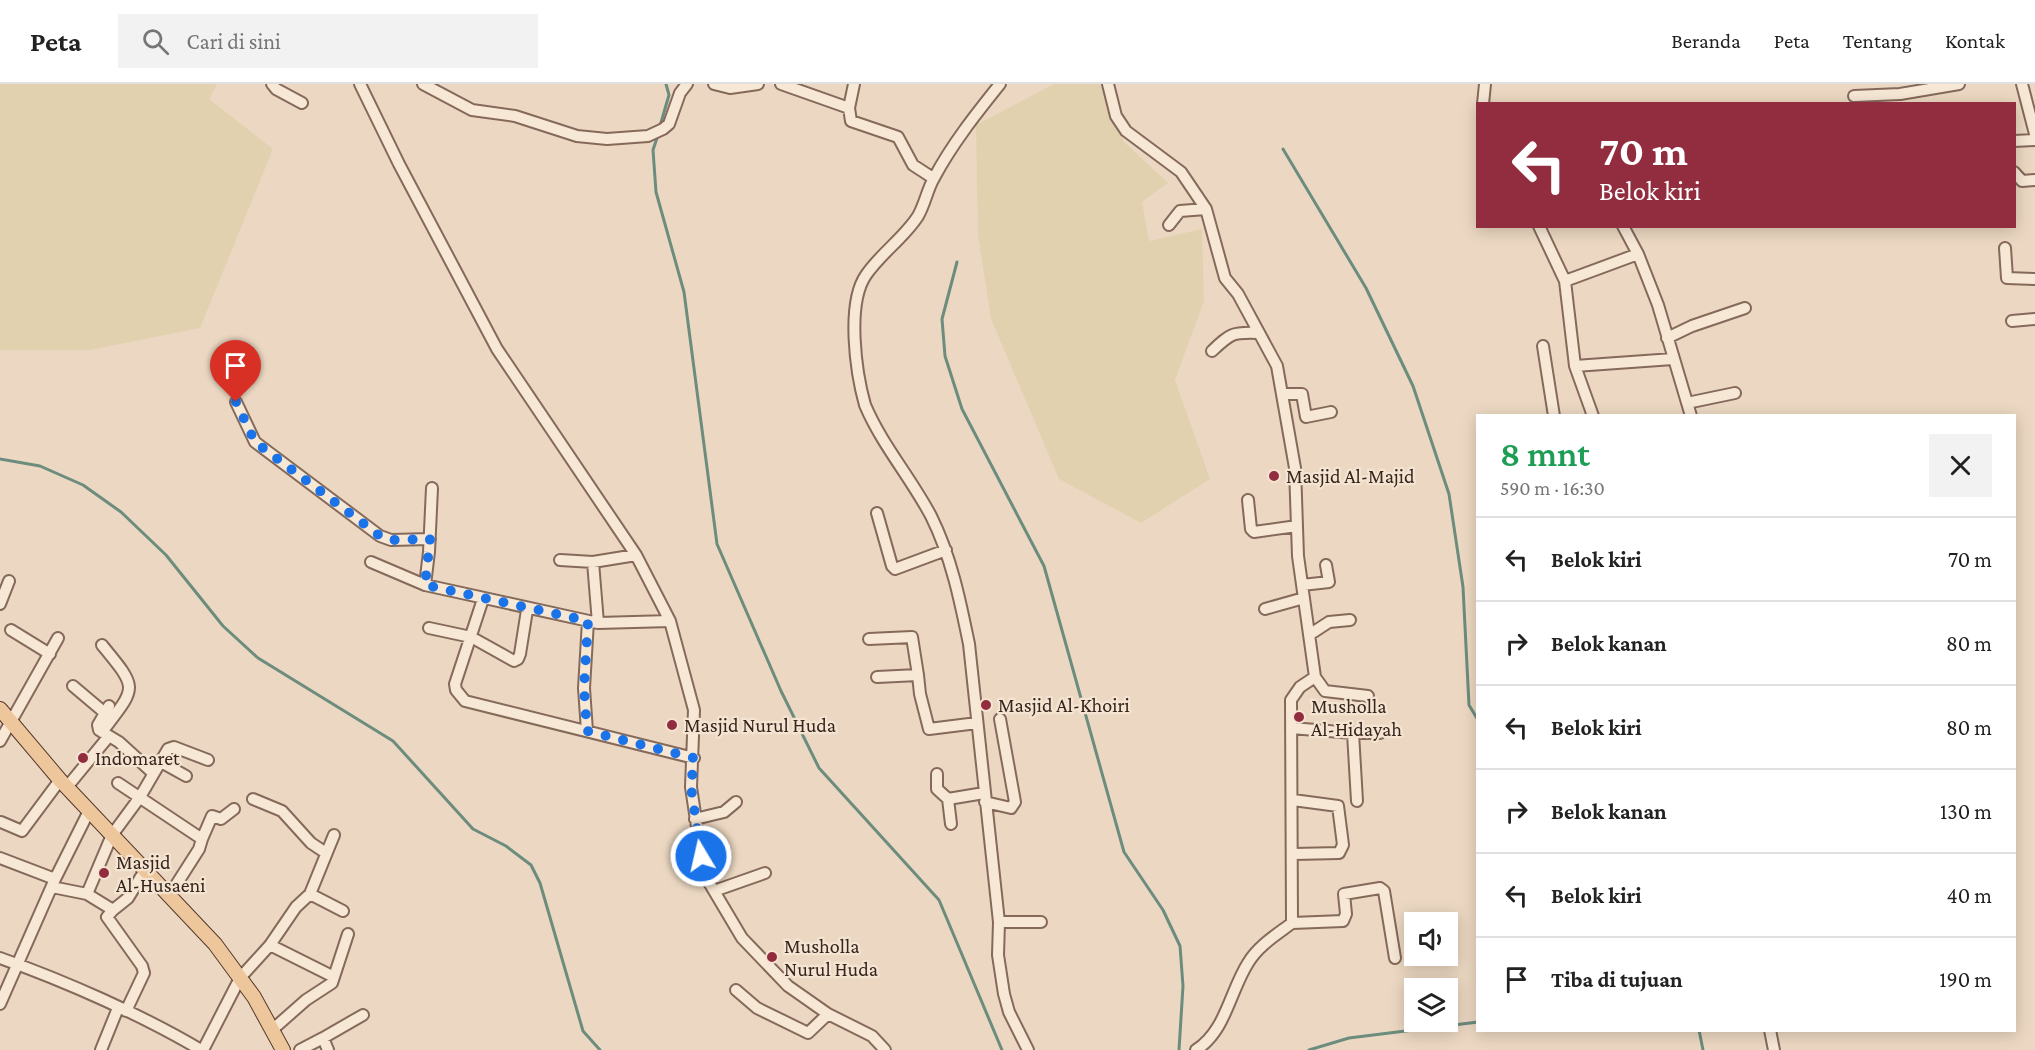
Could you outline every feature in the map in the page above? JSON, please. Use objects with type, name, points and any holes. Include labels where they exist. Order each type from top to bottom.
[{"type":"main road","points":[[0,709],[64,783],[215,944],[240,978],[284,1050]]},
{"type":"street","points":[[272,84],[276,89],[302,104]]},
{"type":"street","points":[[360,84],[399,164],[497,349],[636,555],[670,621],[694,710],[694,758],[691,787],[704,874],[742,938],[788,986],[828,1014],[872,1036],[885,1050]]},
{"type":"street","points":[[423,84],[472,110],[514,116],[577,136],[607,139],[648,136],[663,129],[669,124],[680,93],[687,84]]},
{"type":"street","points":[[714,84],[730,88],[758,84]]},
{"type":"street","points":[[781,84],[849,108]]},
{"type":"street","points":[[854,84],[849,117],[856,124],[898,137],[913,165],[933,178]]},
{"type":"street","points":[[1000,84],[959,135],[933,178],[918,215],[865,276],[856,309],[855,338],[861,391],[868,412],[921,498],[946,550],[969,644],[999,922],[998,955],[1009,1012],[1028,1050]]},
{"type":"street","points":[[1108,84],[1116,116],[1126,131],[1181,172],[1206,209],[1224,278],[1238,294],[1257,333],[1277,366],[1295,468],[1302,585],[1315,677],[1325,691],[1368,696]]},
{"type":"street","points":[[1483,102],[1485,84]]},
{"type":"street","points":[[1854,96],[1900,94],[1959,84]]},
{"type":"street","points":[[2022,84],[2035,134]]},
{"type":"street","points":[[2016,141],[2035,140]]},
{"type":"street","points":[[2016,174],[2022,181],[2035,180]]},
{"type":"street","points":[[1169,225],[1180,211],[1206,209]]},
{"type":"street","points":[[1540,228],[1565,281],[1575,366],[1592,414]]},
{"type":"street","points":[[1624,228],[1638,254],[1658,305],[1690,414]]},
{"type":"street","points":[[2005,248],[2007,278],[2035,279]]},
{"type":"street","points":[[1565,281],[1638,254]]},
{"type":"street","points":[[1667,338],[1692,326],[1745,308]]},
{"type":"street","points":[[2012,321],[2035,319]]},
{"type":"street","points":[[1212,351],[1229,334],[1257,333]]},
{"type":"street","points":[[1543,346],[1554,414]]},
{"type":"street","points":[[1575,366],[1673,358]]},
{"type":"street","points":[[1687,403],[1735,393]]},
{"type":"street","points":[[1283,394],[1302,394],[1305,417],[1330,412]]},
{"type":"street","points":[[236,402],[255,442],[380,536],[391,540],[430,539]]},
{"type":"street","points":[[425,585],[432,488]]},
{"type":"street","points":[[1248,500],[1251,529],[1254,532],[1297,526]]},
{"type":"street","points":[[876,513],[892,566],[896,569],[946,550]]},
{"type":"street","points":[[560,560],[593,562],[636,555]]},
{"type":"street","points":[[371,562],[425,585],[527,610],[593,622],[670,621]]},
{"type":"street","points":[[587,731],[584,688],[593,622],[593,562]]},
{"type":"street","points":[[1302,585],[1329,582],[1326,565]]},
{"type":"street","points":[[0,604],[9,580]]},
{"type":"street","points":[[1265,609],[1304,598]]},
{"type":"street","points":[[483,599],[455,684],[456,690],[465,701],[694,758]]},
{"type":"street","points":[[429,628],[471,637],[514,661],[520,654],[527,610]]},
{"type":"street","points":[[1309,635],[1329,622],[1350,620]]},
{"type":"street","points":[[11,630],[50,654]]},
{"type":"street","points":[[0,741],[13,723],[58,638]]},
{"type":"street","points":[[869,639],[912,638],[920,694],[929,729],[977,723]]},
{"type":"street","points":[[1,822],[22,831],[105,734],[126,700],[131,687],[128,676],[102,645]]},
{"type":"street","points":[[877,677],[918,675]]},
{"type":"street","points":[[1292,923],[1294,854],[1291,728],[1294,693],[1315,677]]},
{"type":"street","points":[[73,686],[107,710],[98,725],[105,734],[153,773]]},
{"type":"street","points":[[948,799],[985,798],[1011,808],[1015,802],[1000,719]]},
{"type":"street","points":[[1291,728],[1380,733]]},
{"type":"street","points":[[1353,733],[1357,801]]},
{"type":"street","points":[[87,894],[112,835],[140,797],[168,749],[174,747],[208,760]]},
{"type":"street","points":[[159,762],[186,776]]},
{"type":"street","points":[[937,774],[937,789],[948,799],[951,824]]},
{"type":"street","points":[[118,783],[202,839]]},
{"type":"street","points":[[253,799],[282,811],[311,843],[327,853]]},
{"type":"street","points":[[1293,801],[1338,806],[1343,845],[1339,854],[1294,854]]},
{"type":"street","points":[[695,819],[724,812],[736,802]]},
{"type":"street","points":[[169,896],[199,849],[212,816],[221,819],[234,809]]},
{"type":"street","points":[[0,1004],[89,810]]},
{"type":"street","points":[[0,958],[19,964],[122,1010],[202,1050],[240,978],[270,945],[296,907],[310,894],[334,835]]},
{"type":"street","points":[[0,858],[54,883],[87,894],[113,910]]},
{"type":"street","points":[[101,1050],[144,973],[142,966],[107,918],[128,898],[145,870]]},
{"type":"street","points":[[714,891],[765,873]]},
{"type":"street","points":[[1196,1050],[1205,1044],[1220,1024],[1246,966],[1256,951],[1292,923],[1343,921],[1346,914],[1344,894],[1380,888],[1384,891],[1395,958]]},
{"type":"street","points":[[310,894],[343,911]]},
{"type":"street","points":[[999,922],[1041,922]]},
{"type":"street","points":[[272,1030],[306,1000],[328,987],[348,934]]},
{"type":"street","points":[[270,945],[334,976]]},
{"type":"street","points":[[735,990],[758,1008],[807,1033],[828,1014]]},
{"type":"street","points":[[300,1050],[363,1015]]},
{"type":"street","points":[[1770,1032],[1773,1050]]},
{"type":"street","points":[[323,1038],[328,1050]]},
{"type":"shaded area","points":[[0,84],[217,84],[209,99],[273,149],[200,328],[90,350],[0,350]]},
{"type":"shaded area","points":[[1054,84],[1100,84],[1124,142],[1168,183],[1142,202],[1149,241],[1202,229],[1204,301],[1175,380],[1210,479],[1141,523],[1059,479],[991,319],[978,235],[976,125]]},
{"type":"waterway","points":[[660,126],[669,95],[666,84]]},
{"type":"waterway","points":[[658,135],[653,150],[656,192],[684,292],[717,544],[781,691],[819,768],[939,900],[1002,1050]]},
{"type":"waterway","points":[[1283,149],[1366,288],[1413,386],[1449,494],[1463,587],[1469,705],[1476,717]]},
{"type":"waterway","points":[[957,262],[942,319],[945,356],[962,409],[1044,566],[1124,852],[1163,910],[1180,946],[1183,986],[1179,1050]]},
{"type":"waterway","points":[[0,459],[40,466],[83,485],[121,512],[166,555],[223,626],[258,658],[393,741],[473,829],[506,846],[531,865],[540,883],[583,1031],[600,1050]]},
{"type":"waterway","points":[[1309,1050],[1349,1038],[1476,1022]]},
{"type":"waterway","points":[[1699,1032],[1703,1050]]},
{"type":"place","name":"Masjid Al-Majid","points":[[1274,476]]},
{"type":"place","name":"Masjid Al-Khoiri","points":[[986,705]]},
{"type":"place","name":"Musholla Al-Hidayah","points":[[1299,717]]},
{"type":"place","name":"Masjid Nurul Huda","points":[[672,725]]},
{"type":"place","name":"Indomaret","points":[[83,758]]},
{"type":"place","name":"Masjid Al-Husaeni","points":[[104,873]]},
{"type":"place","name":"Musholla Nurul Huda","points":[[772,957]]},
{"type":"route","points":[[236,402],[255,442],[380,536],[391,540],[430,539],[425,585],[588,621],[584,688],[587,731],[694,758],[691,787],[701,856]]}]
